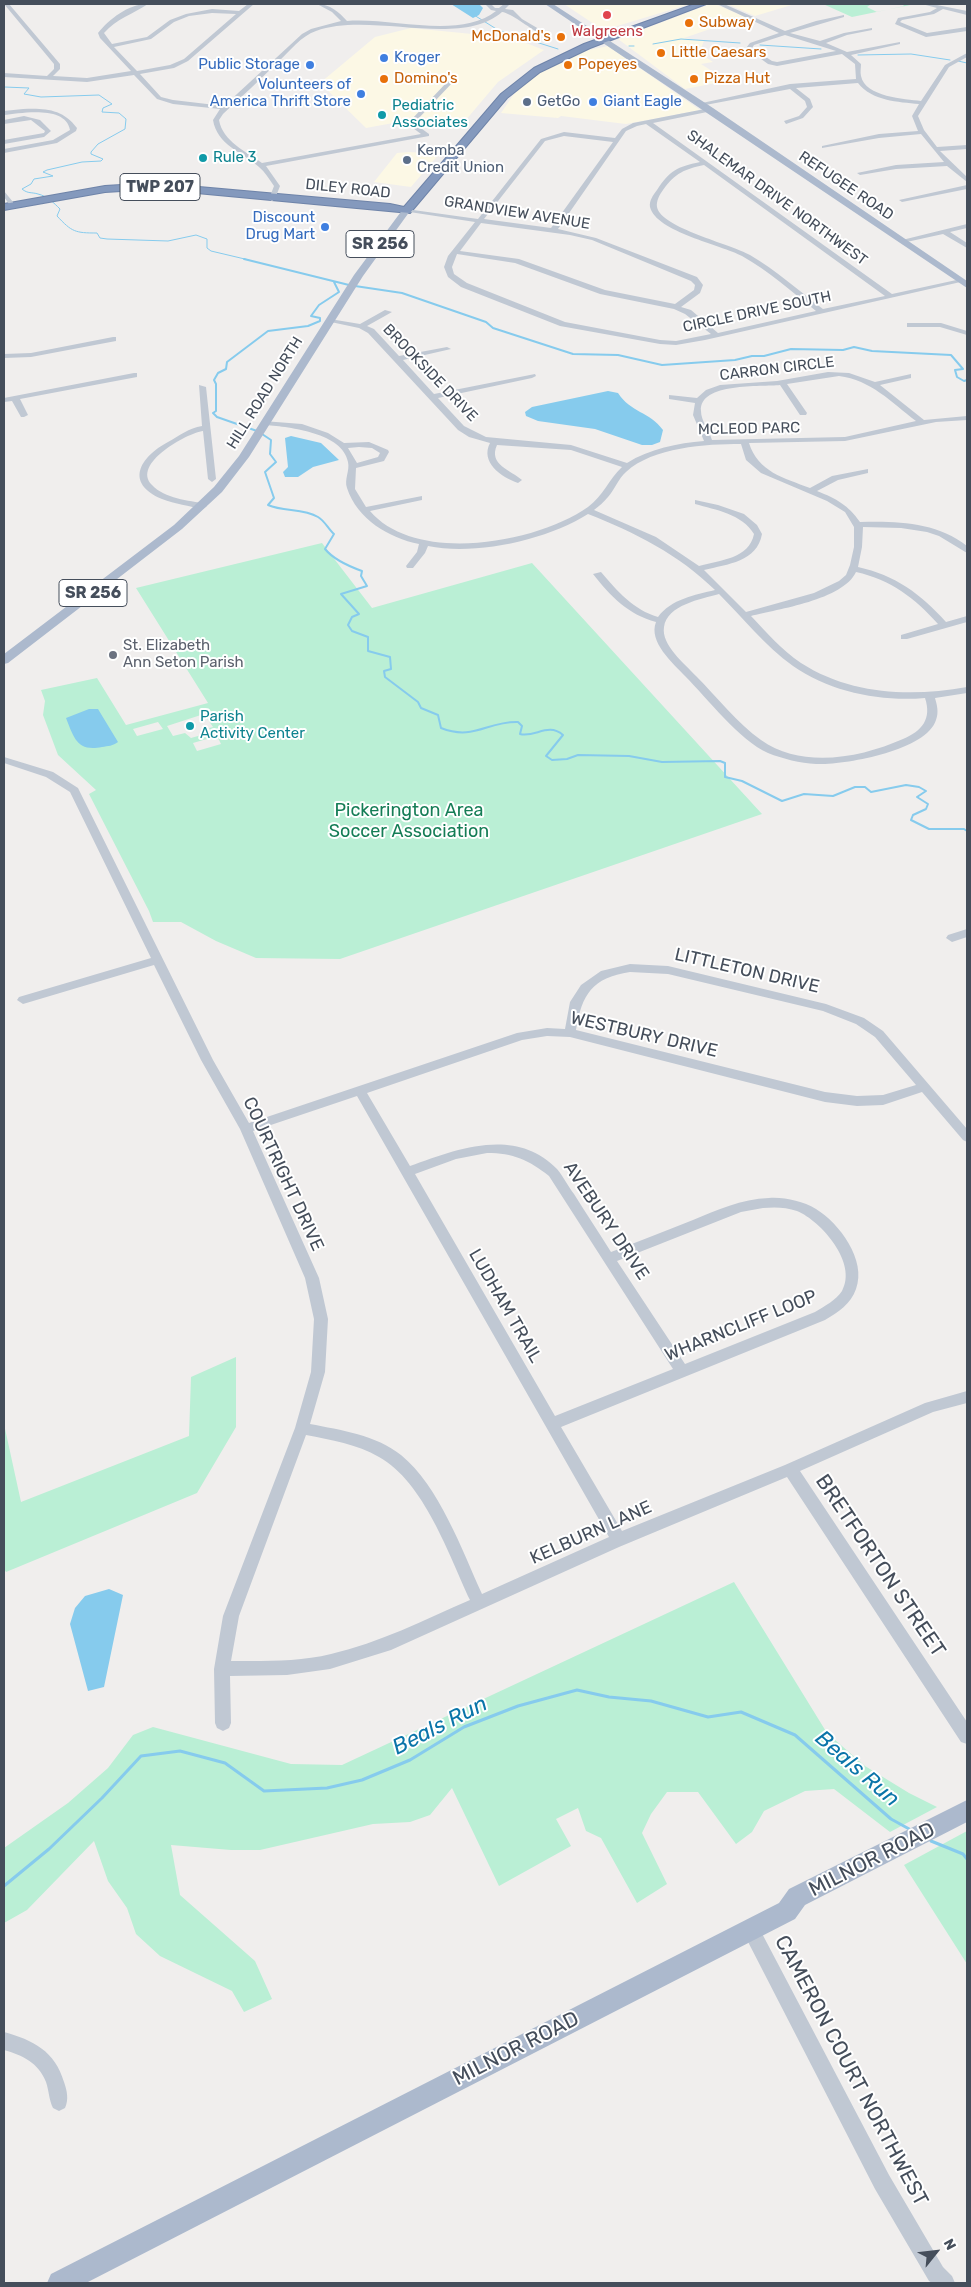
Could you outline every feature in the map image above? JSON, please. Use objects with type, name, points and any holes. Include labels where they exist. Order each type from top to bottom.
[{"type":"highway","name":"HILL ROAD NORTH","points":[[406,211],[507,92],[537,70],[604,38],[694,4]]},
{"type":"highway","name":"HILL ROAD NORTH","points":[[604,38],[702,4]]},
{"type":"highway","name":"DILEY ROAD","points":[[7,206],[107,192],[152,189],[406,211]]},
{"type":"main road","name":"REFUGEE ROAD","points":[[548,4],[578,20],[964,283]]},
{"type":"main road","name":"REFUGEE ROAD","points":[[556,4],[604,38],[658,72],[706,107]]},
{"type":"main road","name":"HILL ROAD NORTH","points":[[4,660],[164,540],[203,506],[232,474],[356,279],[385,237],[406,211]]},
{"type":"main road","name":"MILNOR ROAD","points":[[60,2283],[751,1930],[787,1911],[797,1897],[967,1811]]},
{"type":"street","points":[[6,4],[57,64],[57,69],[48,78]]},
{"type":"street","points":[[145,4],[126,12],[102,31],[102,37],[154,94],[163,100],[225,108]]},
{"type":"street","points":[[4,75],[86,80],[166,68],[182,63],[252,4]]},
{"type":"street","points":[[320,4],[334,10],[345,22]]},
{"type":"street","points":[[488,4],[493,9],[510,11],[520,20],[541,32]]},
{"type":"street","points":[[273,198],[278,186],[262,165],[235,148],[219,130],[216,120],[225,108],[303,36],[319,28],[345,22],[374,21],[440,26],[482,20],[507,4]]},
{"type":"street","points":[[720,4],[784,33],[843,53],[858,64],[858,78],[867,89],[879,94],[922,103]]},
{"type":"street","points":[[925,4],[967,12]]},
{"type":"street","points":[[941,8],[932,13],[900,19],[897,22],[926,35],[967,29]]},
{"type":"street","points":[[110,46],[149,38],[172,21],[188,15],[212,11],[241,13]]},
{"type":"street","points":[[842,16],[752,44],[749,48],[770,63],[777,64],[898,43]]},
{"type":"street","points":[[11,20],[18,19]]},
{"type":"street","points":[[818,44],[846,34],[870,29]]},
{"type":"street","points":[[967,56],[949,64],[915,116],[916,123],[923,132],[949,164],[967,180]]},
{"type":"street","points":[[262,165],[428,135],[415,126],[414,120],[450,82]]},
{"type":"street","points":[[553,230],[626,128],[790,86],[826,82],[860,82]]},
{"type":"street","points":[[786,122],[801,116],[810,107],[808,100],[790,86]]},
{"type":"street","points":[[4,113],[28,111],[56,112],[64,115],[74,128],[73,131],[55,142],[4,151]]},
{"type":"street","points":[[4,122],[31,118],[37,119],[48,133],[4,142]]},
{"type":"street","name":"SHALEMAR DRIVE NORTHWEST","points":[[648,122],[891,297]]},
{"type":"street","points":[[824,148],[880,136],[923,132]]},
{"type":"street","name":"CIRCLE DRIVE SOUTH","points":[[616,140],[564,134],[543,140],[455,252],[448,267],[451,275],[459,282],[557,322],[668,343],[716,336],[891,297],[964,283]]},
{"type":"street","points":[[937,149],[967,147]]},
{"type":"street","points":[[705,163],[679,169],[669,176],[654,199],[654,208],[657,213],[671,224],[746,255],[822,312]]},
{"type":"street","points":[[860,173],[896,167],[949,164]]},
{"type":"street","points":[[902,200],[967,187]]},
{"type":"street","points":[[4,194],[11,203],[7,206]]},
{"type":"street","name":"GRANDVIEW AVENUE","points":[[406,211],[553,230],[594,239],[694,279],[699,285],[697,291],[676,307]]},
{"type":"street","points":[[902,240],[967,226]]},
{"type":"street","points":[[944,231],[967,246]]},
{"type":"street","points":[[455,252],[518,261],[603,292],[676,307],[688,312],[716,336]]},
{"type":"street","points":[[361,326],[388,312]]},
{"type":"street","name":"BROOKSIDE DRIVE","points":[[330,321],[361,326],[374,334],[466,432],[478,438],[570,447],[594,453],[628,466]]},
{"type":"street","points":[[910,325],[941,325],[967,333]]},
{"type":"street","points":[[4,356],[31,356],[113,339]]},
{"type":"street","points":[[398,360],[447,349]]},
{"type":"street","name":"CARRON CIRCLE","points":[[700,401],[711,392],[730,385],[782,382],[820,374],[838,374],[859,378],[873,385],[922,422]]},
{"type":"street","points":[[4,400],[134,375]]},
{"type":"street","points":[[433,398],[532,376]]},
{"type":"street","points":[[873,385],[908,376]]},
{"type":"street","points":[[782,382],[803,413]]},
{"type":"street","points":[[202,388],[212,479]]},
{"type":"street","points":[[672,397],[700,401],[697,413],[708,442]]},
{"type":"street","points":[[16,398],[24,415]]},
{"type":"street","name":"MCLEOD PARC","points":[[341,446],[352,459],[349,477],[350,486],[364,510],[378,524],[390,532],[424,543],[457,546],[496,541],[552,528],[588,511],[605,497],[621,471],[628,466],[663,450],[708,442],[830,441],[862,437],[942,418],[967,418]]},
{"type":"street","points":[[203,506],[160,495],[146,483],[142,474],[145,462],[159,449],[180,439],[192,430],[206,428]]},
{"type":"street","points":[[261,430],[312,430],[330,437],[341,446],[369,444],[376,445],[385,452],[381,459],[352,467]]},
{"type":"street","points":[[495,441],[490,453],[493,462],[503,472],[518,480]]},
{"type":"street","points":[[744,441],[746,453],[756,466],[775,477],[812,490],[841,506],[857,525],[860,534],[860,543],[853,569],[845,581],[834,589],[744,616]]},
{"type":"street","points":[[812,490],[835,478],[865,471]]},
{"type":"street","points":[[364,510],[419,498]]},
{"type":"street","points":[[697,569],[744,555],[754,548],[758,534],[753,525],[743,518],[698,502]]},
{"type":"street","points":[[588,511],[656,540],[697,569],[788,658],[820,677],[848,687],[878,694],[929,696],[967,690]]},
{"type":"street","points":[[857,525],[890,524],[921,527],[946,536],[967,550]]},
{"type":"street","points":[[410,566],[421,553],[424,543]]},
{"type":"street","points":[[853,569],[877,574],[898,583],[926,606],[944,626]]},
{"type":"street","points":[[598,574],[630,609],[644,616],[662,620]]},
{"type":"street","points":[[720,591],[681,603],[669,611],[662,620],[658,632],[666,649],[732,720],[755,742],[772,751],[817,762],[843,760],[914,738],[926,730],[932,719],[932,707],[929,696]]},
{"type":"street","points":[[904,637],[967,619]]},
{"type":"street","name":"COURTRIGHT DRIVE","points":[[4,760],[47,772],[61,779],[74,790],[206,1060],[246,1129],[312,1278],[321,1319],[318,1372],[302,1428],[232,1616],[222,1669],[223,1723]]},
{"type":"street","points":[[952,938],[967,934]]},
{"type":"street","points":[[23,1000],[158,960]]},
{"type":"street","name":"LITTLETON DRIVE","points":[[570,1032],[578,999],[586,987],[596,978],[628,968],[645,966],[843,1013],[860,1021],[879,1034],[967,1138]]},
{"type":"street","name":"WESTBURY DRIVE","points":[[246,1129],[522,1036],[547,1032],[570,1032],[825,1097],[857,1101],[883,1100],[924,1087]]},
{"type":"street","name":"LUDHAM TRAIL","points":[[360,1091],[619,1540]]},
{"type":"street","name":"AVEBURY DRIVE","points":[[407,1172],[482,1148],[511,1149],[534,1158],[553,1173],[682,1371]]},
{"type":"street","name":"WHARNCLIFF LOOP","points":[[552,1424],[820,1316],[838,1305],[850,1287],[851,1263],[842,1244],[826,1223],[804,1209],[786,1203],[760,1202],[739,1207],[610,1258]]},
{"type":"street","name":"KELBURN LANE","points":[[222,1669],[287,1668],[330,1662],[392,1643],[619,1540],[790,1469],[930,1407],[967,1398]]},
{"type":"street","points":[[302,1428],[355,1439],[374,1447],[396,1460],[412,1476],[426,1496],[479,1603]]},
{"type":"street","name":"BRETFORTON STREET","points":[[790,1469],[967,1736]]},
{"type":"street","name":"CAMERON COURT NORTHWEST","points":[[751,1930],[882,2182],[936,2274],[946,2283]]},
{"type":"street","points":[[4,2041],[37,2053],[50,2068],[57,2082],[59,2102]]},
{"type":"shaded area","points":[[564,4],[690,4],[614,27],[600,28]]},
{"type":"shaded area","points":[[710,4],[715,4],[745,17],[684,38],[704,41],[699,53],[713,62],[701,64],[715,73],[710,74],[721,82],[685,89],[618,39]]},
{"type":"shaded area","points":[[727,4],[795,4],[755,16]]},
{"type":"shaded area","points":[[411,28],[513,38],[544,50],[498,82],[459,128],[425,128],[404,121],[366,128],[320,83],[375,37]]},
{"type":"shaded area","points":[[608,46],[700,110],[626,124],[561,116],[558,118],[501,113],[514,94],[532,78],[554,63],[584,51]]},
{"type":"shaded area","points":[[397,153],[439,154],[411,187],[374,182]]},
{"type":"green space","points":[[823,4],[867,4],[870,5],[867,7],[877,12],[852,17]]},
{"type":"green space","points":[[902,4],[915,4],[887,10],[904,6]]},
{"type":"green space","name":"Pickerington Area Soccer Association","points":[[322,543],[372,608],[532,563],[762,814],[340,959],[256,958],[216,941],[181,922],[153,922],[89,794],[96,790],[58,755],[43,715],[45,701],[41,690],[97,678],[126,725],[208,703],[136,588]],"holes":[[[204,714],[213,727],[209,728],[212,732],[191,738],[185,733],[173,736],[167,726]],[[158,722],[163,729],[137,736],[133,729]],[[217,736],[221,744],[197,751],[193,743]]]},
{"type":"green space","points":[[236,1357],[236,1427],[197,1493],[6,1572],[4,1569],[4,1424],[21,1502],[189,1436],[191,1377]]},
{"type":"green space","points":[[734,1582],[827,1733],[865,1766],[909,1793],[937,1807],[890,1832],[834,1789],[805,1791],[764,1811],[752,1832],[736,1844],[698,1792],[667,1792],[651,1814],[642,1833],[667,1884],[637,1903],[601,1838],[586,1831],[578,1808],[556,1819],[571,1846],[499,1886],[452,1788],[430,1815],[410,1822],[373,1824],[260,1850],[231,1850],[171,1845],[180,1895],[255,1961],[272,1999],[244,2012],[232,1991],[160,1956],[136,1934],[127,1908],[108,1881],[94,1841],[27,1910],[4,1923],[4,1848],[68,1803],[108,1768],[133,1735],[153,1727],[291,1764],[342,1765]]},
{"type":"green space","points":[[967,1831],[967,1964],[904,1865]]},
{"type":"water","points":[[451,4],[479,4],[483,8],[479,15],[473,18]]},
{"type":"water","points":[[608,391],[618,393],[629,405],[658,424],[663,430],[660,442],[652,445],[642,445],[595,429],[538,421],[526,416],[525,412],[532,407]]},
{"type":"water","points":[[291,436],[321,443],[339,460],[313,467],[298,477],[285,477],[283,472],[288,467],[285,438]]},
{"type":"water","points":[[89,709],[98,709],[118,742],[110,746],[94,748],[87,747],[78,742],[71,732],[66,718]]},
{"type":"water","points":[[109,1589],[123,1595],[104,1687],[88,1691],[70,1624],[75,1608],[85,1596]]},
{"type":"waterway","points":[[474,15],[498,30],[558,49]]},
{"type":"waterway","points":[[653,44],[681,39],[740,43]]},
{"type":"waterway","points":[[760,45],[821,49]]},
{"type":"waterway","points":[[629,46],[634,46]]},
{"type":"waterway","points":[[858,55],[911,54],[950,60]]},
{"type":"waterway","points":[[958,61],[967,63]]},
{"type":"waterway","points":[[4,87],[29,88],[24,94],[41,97],[99,95],[112,104],[103,108],[102,112],[119,113],[126,119],[125,129],[98,144],[91,152],[91,154],[103,159],[101,161],[82,162],[47,170],[43,172],[53,176],[34,179],[31,184],[22,189],[41,195],[53,202],[60,209],[57,216],[70,228],[84,233],[97,233],[100,238],[107,239],[168,241],[196,235],[207,239],[207,248],[211,251],[249,260]]},
{"type":"waterway","points":[[244,259],[349,285]]},
{"type":"waterway","points":[[257,431],[217,417],[213,413],[216,411],[216,384],[214,380],[218,373],[226,369],[227,362],[268,331],[308,326],[320,321],[320,318],[311,316],[319,305],[339,292],[334,282]]},
{"type":"waterway","points":[[355,286],[402,293],[486,322],[493,328],[573,354],[618,355],[662,365],[735,360],[752,356],[764,356],[791,349],[843,350],[854,347],[872,351],[951,355],[963,369],[955,370],[957,377],[964,381],[967,380]]},
{"type":"waterway","points":[[262,434],[271,440],[270,454],[276,462],[265,472],[274,498],[268,505],[280,509],[312,514],[320,519],[334,534],[325,549],[342,562],[362,571],[361,576],[367,586],[341,594],[359,614],[352,617],[348,625],[352,631],[368,637],[368,651],[390,657],[391,669],[384,671],[385,677],[418,702],[421,708],[438,715],[441,728],[472,732],[498,724],[518,722],[522,726],[520,734],[526,735],[547,730],[557,731],[563,735],[546,756],[552,760],[567,759],[578,755],[629,756],[662,762],[720,761],[725,763],[725,777],[742,781],[782,801],[804,794],[833,796],[855,787],[865,787],[871,792],[906,785],[919,787],[926,791],[917,797],[928,804],[926,809],[913,815],[911,820],[929,829],[964,829],[967,831]]},
{"type":"waterway","name":"Beals Run","points":[[4,1886],[49,1849],[102,1798],[141,1756],[180,1751],[225,1763],[264,1791],[327,1788],[362,1780],[410,1760],[464,1727],[518,1706],[577,1690],[609,1697],[651,1701],[708,1717],[741,1712],[795,1735],[891,1819],[911,1830]]},
{"type":"waterway","name":"Beals Run","points":[[931,1841],[963,1854],[967,1859]]},
{"type":"place","name":"Walgreens","points":[[607,15]]},
{"type":"place","name":"Subway","points":[[689,23]]},
{"type":"place","name":"McDonald's","points":[[561,37]]},
{"type":"place","name":"Little Caesars","points":[[661,53]]},
{"type":"place","name":"Kroger","points":[[384,58]]},
{"type":"place","name":"Public Storage","points":[[310,65]]},
{"type":"place","name":"Popeyes","points":[[568,65]]},
{"type":"place","name":"Domino's","points":[[384,79]]},
{"type":"place","name":"Pizza Hut","points":[[694,79]]},
{"type":"place","name":"Volunteers of America Thrift Store","points":[[361,94]]},
{"type":"place","name":"GetGo","points":[[527,102]]},
{"type":"place","name":"Giant Eagle","points":[[593,102]]},
{"type":"place","name":"Pediatric Associates","points":[[382,115]]},
{"type":"place","name":"Rule 3","points":[[203,158]]},
{"type":"place","name":"Kemba Credit Union","points":[[407,160]]},
{"type":"place","name":"Discount Drug Mart","points":[[325,227]]},
{"type":"place","name":"St. Elizabeth Ann Seton Parish","points":[[113,655]]},
{"type":"place","name":"Parish Activity Center","points":[[190,726]]}]
